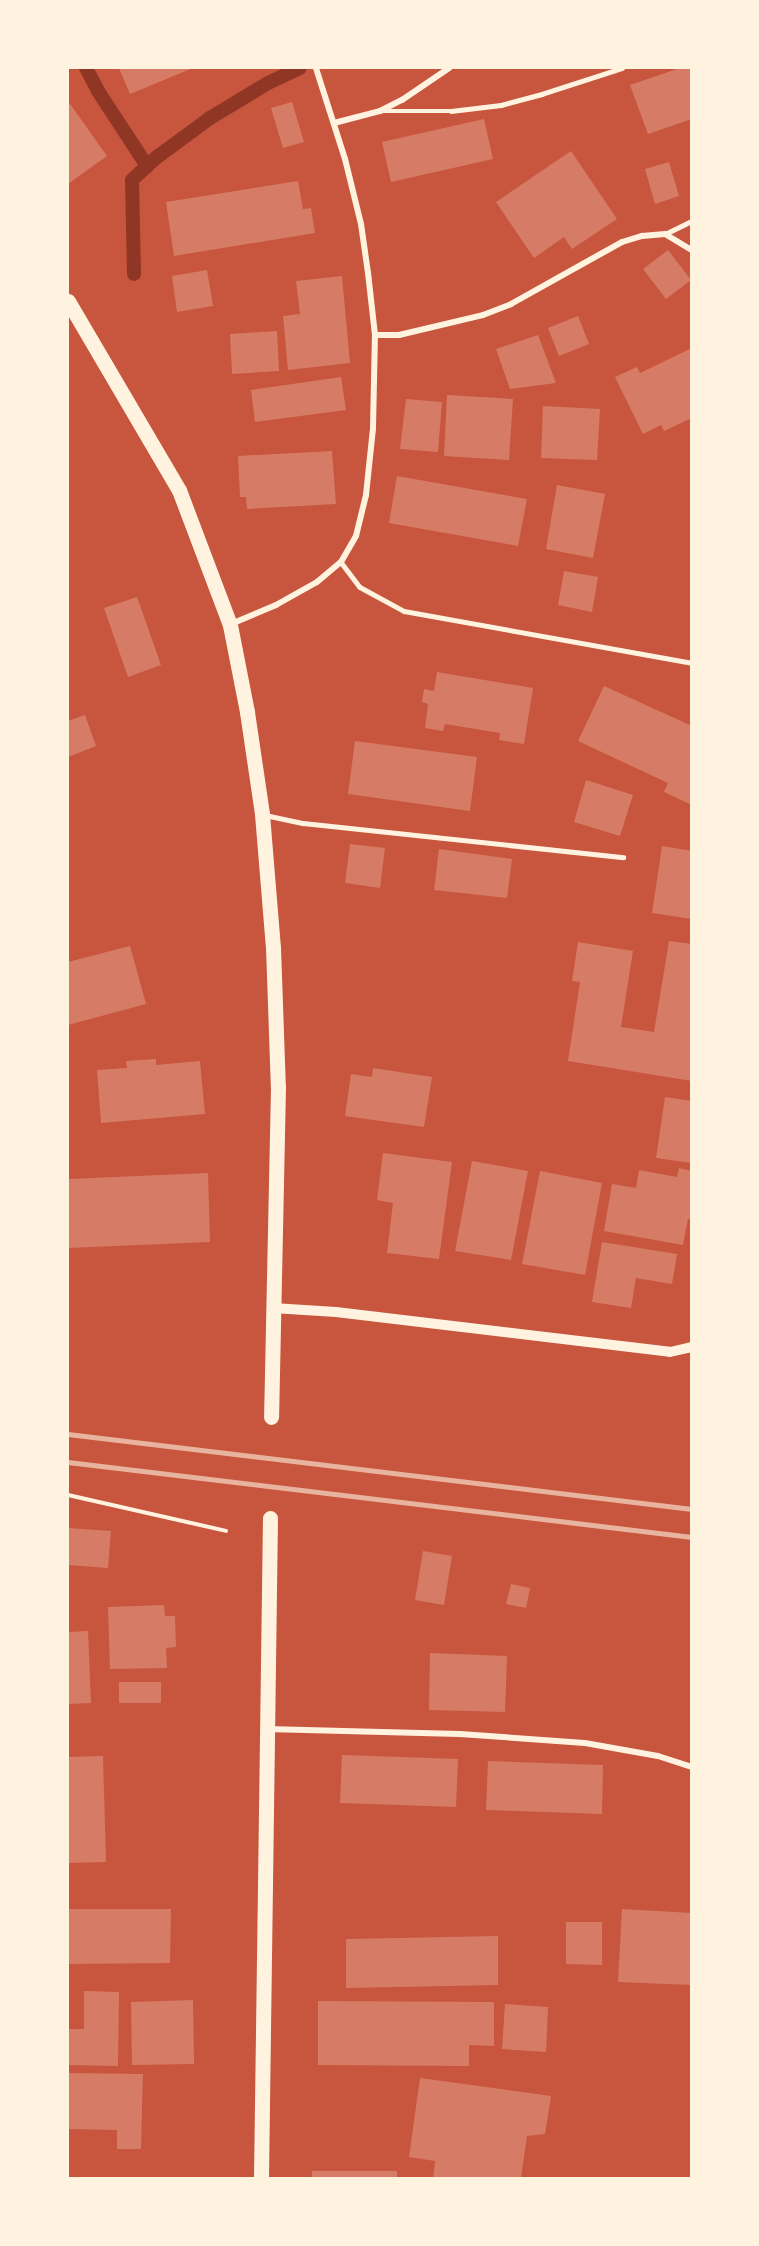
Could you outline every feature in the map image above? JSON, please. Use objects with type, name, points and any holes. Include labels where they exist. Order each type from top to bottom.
[{"type":"main road","points":[[68,301],[179,490],[230,625],[262,814],[273,947],[278,1087],[271,1417]]},
{"type":"main road","points":[[261,2178],[270,1518]]},
{"type":"street","points":[[230,625],[300,592],[317,582],[341,562],[356,536],[366,495],[373,428],[375,335],[361,224],[334,123],[316,68]]},
{"type":"street","points":[[334,123],[380,111],[402,100],[449,68]]},
{"type":"street","points":[[375,335],[421,331],[483,315],[519,300],[622,242],[642,236],[665,234],[692,250]]},
{"type":"street","points":[[273,1308],[336,1312],[670,1352],[692,1347]]},
{"type":"street","points":[[266,1729],[460,1734],[585,1743],[658,1755],[692,1767]]},
{"type":"lane","points":[[380,111],[451,111],[501,105],[622,68]]},
{"type":"lane","points":[[665,234],[692,221]]},
{"type":"lane","points":[[341,562],[360,587],[404,611],[692,663]]},
{"type":"lane","points":[[262,814],[303,823],[623,857]]},
{"type":"path","points":[[68,1495],[226,1531]]},
{"type":"building","points":[[119,68],[193,68],[130,94]]},
{"type":"building","points":[[680,68],[692,68],[692,119],[648,134],[630,85]]},
{"type":"building","points":[[68,101],[107,156],[68,184]]},
{"type":"building","points":[[292,102],[304,142],[283,148],[271,108]]},
{"type":"building","points":[[484,119],[493,159],[391,182],[382,142]]},
{"type":"building","points":[[571,151],[617,219],[572,249],[564,237],[534,258],[496,202]]},
{"type":"building","points":[[669,162],[679,196],[655,204],[645,169]]},
{"type":"building","points":[[298,181],[303,209],[311,208],[315,233],[174,256],[166,202]]},
{"type":"building","points":[[668,250],[691,280],[666,299],[643,269]]},
{"type":"building","points":[[207,270],[213,306],[177,312],[172,276]]},
{"type":"building","points":[[342,276],[350,363],[288,370],[283,316],[300,314],[296,281]]},
{"type":"building","points":[[578,316],[589,344],[559,356],[548,328]]},
{"type":"building","points":[[277,331],[279,371],[232,374],[230,334]]},
{"type":"building","points":[[538,335],[556,383],[510,389],[496,349]]},
{"type":"building","points":[[692,348],[692,418],[664,431],[661,425],[643,434],[615,377],[637,367],[640,373]]},
{"type":"building","points":[[341,377],[346,410],[255,422],[251,390]]},
{"type":"building","points":[[447,395],[513,399],[509,460],[444,456]]},
{"type":"building","points":[[406,399],[442,402],[438,452],[400,449]]},
{"type":"building","points":[[543,406],[600,409],[597,460],[541,458]]},
{"type":"building","points":[[332,451],[336,504],[247,509],[246,497],[240,497],[238,456]]},
{"type":"building","points":[[397,476],[527,499],[518,546],[389,523]]},
{"type":"building","points":[[557,485],[605,494],[593,558],[546,549]]},
{"type":"building","points":[[564,571],[598,577],[592,612],[558,605]]},
{"type":"building","points":[[137,597],[161,665],[128,677],[104,608]]},
{"type":"building","points":[[437,672],[533,688],[524,744],[499,740],[500,733],[445,724],[443,731],[425,728],[428,704],[422,702],[424,689],[434,691]]},
{"type":"building","points":[[604,686],[692,726],[692,805],[664,792],[668,783],[578,741]]},
{"type":"building","points":[[85,715],[96,746],[68,757],[68,721]]},
{"type":"building","points":[[355,741],[477,757],[470,811],[348,794]]},
{"type":"building","points":[[586,780],[633,795],[620,836],[574,822]]},
{"type":"building","points":[[350,844],[385,848],[380,888],[345,883]]},
{"type":"building","points":[[662,846],[692,851],[692,919],[652,913]]},
{"type":"building","points":[[439,849],[512,859],[507,898],[434,890]]},
{"type":"building","points":[[669,941],[692,944],[692,1081],[568,1061],[580,982],[572,981],[578,942],[633,951],[621,1027],[654,1032]]},
{"type":"building","points":[[130,946],[146,1004],[68,1025],[68,962]]},
{"type":"building","points":[[156,1059],[156,1065],[200,1061],[205,1114],[101,1123],[97,1070],[127,1068],[126,1061]]},
{"type":"building","points":[[373,1068],[432,1077],[424,1127],[345,1116],[351,1074],[372,1077]]},
{"type":"building","points":[[665,1097],[692,1101],[692,1163],[656,1158]]},
{"type":"building","points":[[383,1153],[452,1162],[439,1259],[387,1253],[393,1203],[377,1200]]},
{"type":"building","points":[[472,1161],[528,1171],[511,1260],[455,1251]]},
{"type":"building","points":[[679,1168],[692,1171],[692,1220],[688,1219],[683,1245],[604,1231],[612,1184],[636,1188],[639,1170],[677,1177]]},
{"type":"building","points":[[540,1171],[602,1183],[585,1275],[522,1264]]},
{"type":"building","points":[[208,1173],[210,1242],[68,1248],[68,1179]]},
{"type":"building","points":[[602,1242],[677,1254],[672,1284],[636,1278],[631,1308],[592,1302]]},
{"type":"building","points":[[68,1528],[111,1531],[108,1568],[68,1565]]},
{"type":"building","points":[[423,1551],[452,1556],[444,1605],[415,1600]]},
{"type":"building","points":[[511,1584],[530,1588],[526,1608],[506,1604]]},
{"type":"building","points":[[164,1605],[165,1616],[175,1616],[176,1647],[166,1648],[167,1668],[110,1669],[108,1607]]},
{"type":"building","points":[[88,1631],[91,1703],[68,1704],[68,1632]]},
{"type":"building","points":[[430,1653],[507,1656],[505,1712],[429,1710]]},
{"type":"building","points":[[119,1682],[161,1682],[161,1703],[119,1703]]},
{"type":"building","points":[[342,1755],[458,1759],[456,1807],[340,1803]]},
{"type":"building","points":[[103,1756],[106,1862],[68,1863],[68,1757]]},
{"type":"building","points":[[488,1761],[603,1765],[602,1814],[486,1810]]},
{"type":"building","points":[[68,1909],[171,1909],[170,1963],[68,1964]]},
{"type":"building","points":[[622,1909],[692,1913],[692,1985],[618,1982]]},
{"type":"building","points":[[566,1922],[602,1922],[602,1965],[566,1964]]},
{"type":"building","points":[[498,1936],[498,1985],[346,1988],[346,1939]]},
{"type":"building","points":[[84,1991],[119,1992],[118,2066],[68,2065],[68,2029],[84,2029]]},
{"type":"building","points":[[193,2000],[194,2064],[132,2065],[131,2002]]},
{"type":"building","points":[[318,2001],[494,2002],[494,2046],[469,2045],[469,2066],[318,2065]]},
{"type":"building","points":[[505,2004],[548,2007],[546,2052],[502,2049]]},
{"type":"building","points":[[68,2073],[143,2074],[141,2149],[117,2149],[117,2130],[68,2129]]},
{"type":"building","points":[[420,2078],[551,2096],[545,2134],[527,2136],[521,2178],[433,2178],[435,2161],[409,2157]]},
{"type":"building","points":[[312,2171],[397,2171],[397,2178],[312,2178]]},
{"type":"waterway","points":[[86,68],[98,91],[147,166]]},
{"type":"waterway","points":[[134,274],[132,180],[157,157],[210,118],[268,83],[300,68]]},
{"type":"railway","points":[[68,1434],[692,1509]]},
{"type":"railway","points":[[68,1462],[692,1537]]}]
